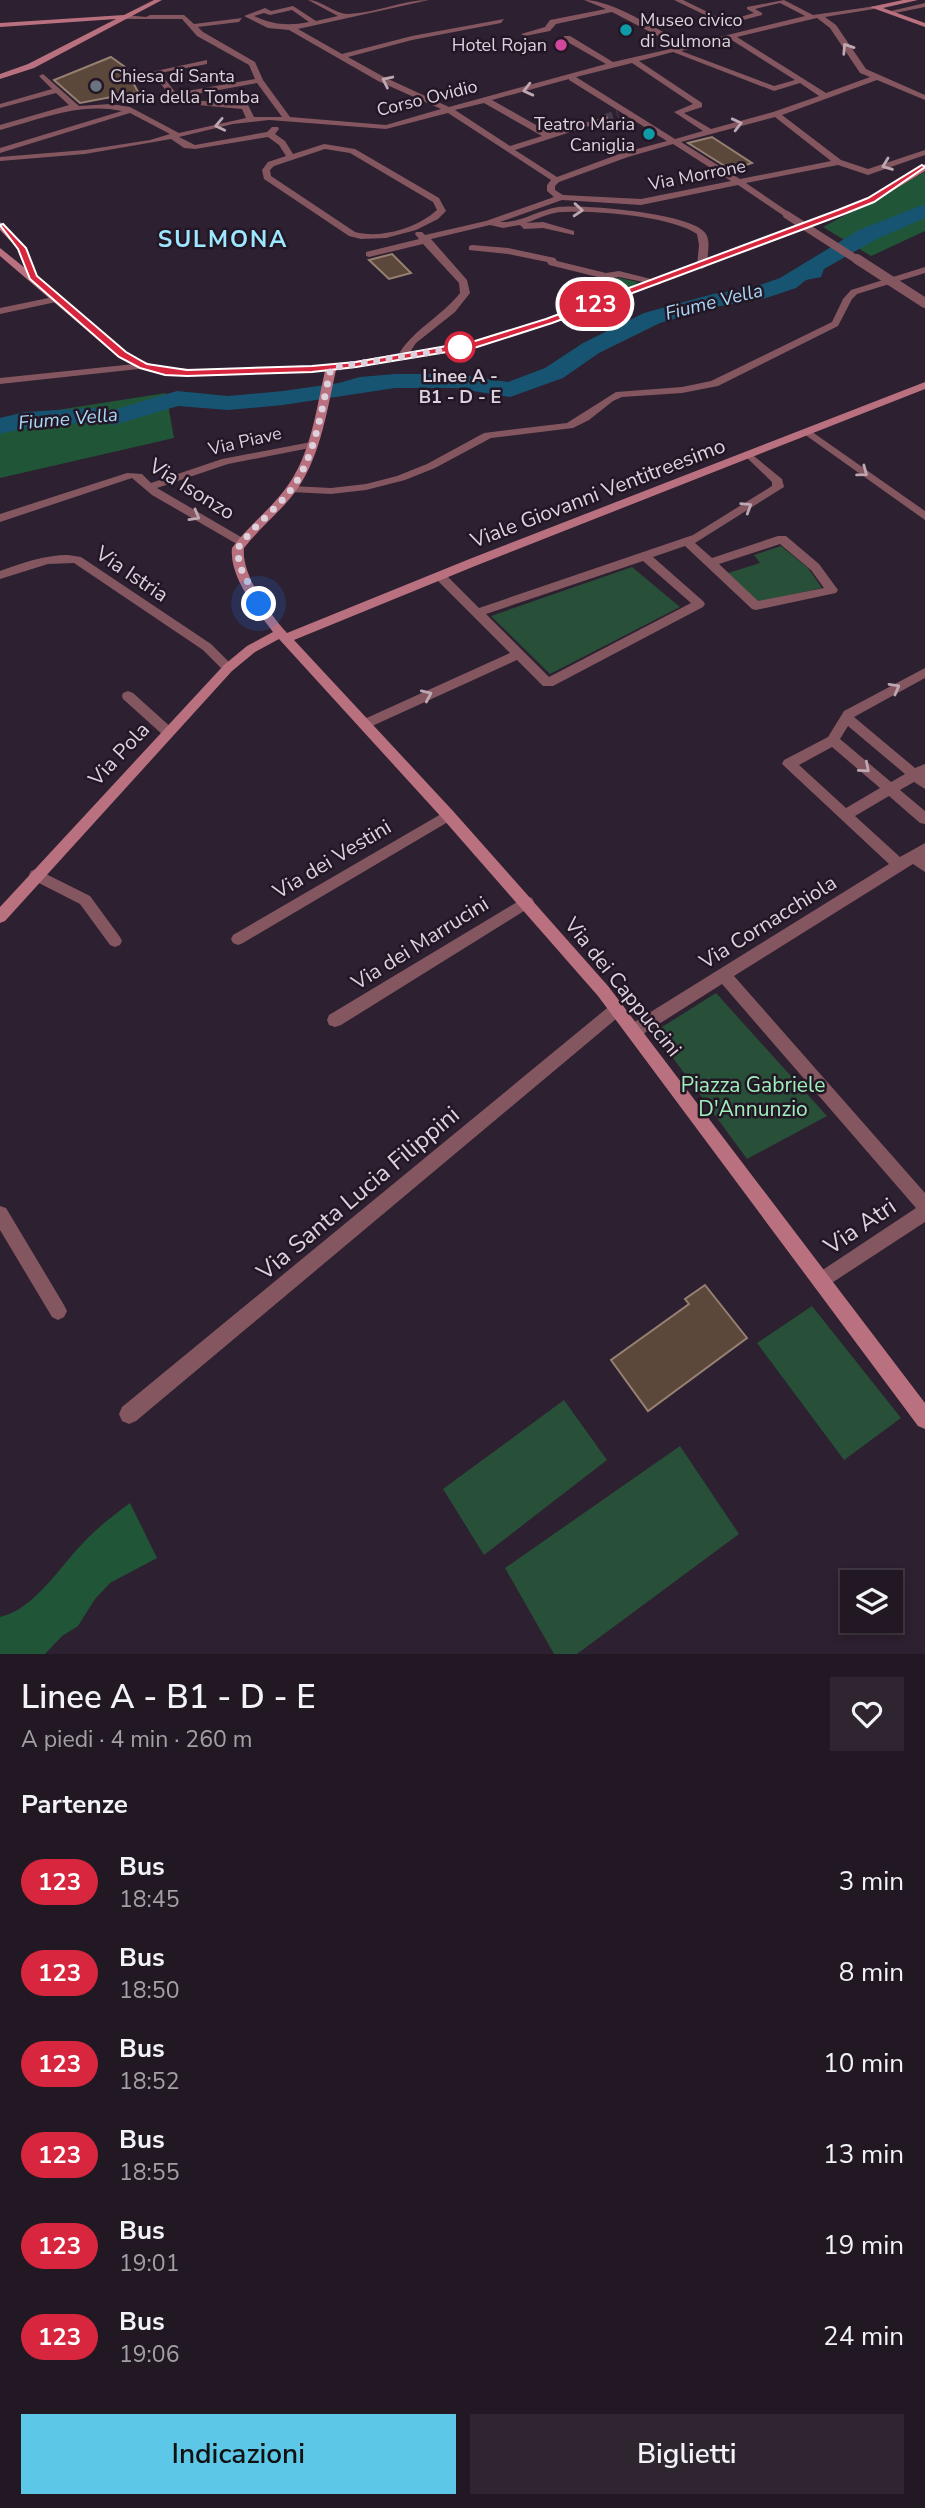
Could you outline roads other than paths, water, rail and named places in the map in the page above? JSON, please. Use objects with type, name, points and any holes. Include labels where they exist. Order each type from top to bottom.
[{"type":"street","points":[[0,78],[31,66],[159,0]]},
{"type":"street","points":[[245,20],[250,15],[274,6],[271,4],[290,0]]},
{"type":"street","points":[[312,0],[345,17]]},
{"type":"street","points":[[291,28],[426,0]]},
{"type":"street","points":[[587,0],[687,48]]},
{"type":"street","points":[[677,0],[746,33]]},
{"type":"street","points":[[725,23],[760,15],[749,8],[780,0],[833,27],[863,71],[875,79],[925,98]]},
{"type":"street","points":[[839,0],[856,10]]},
{"type":"street","points":[[873,7],[915,0]]},
{"type":"street","points":[[895,10],[925,5]]},
{"type":"street","points":[[873,7],[925,25]]},
{"type":"street","name":"Corso Ovidio","points":[[0,159],[87,152],[150,142],[251,120],[287,118],[379,128],[633,60],[816,17],[873,7]]},
{"type":"street","points":[[265,10],[271,13],[293,8],[315,23]]},
{"type":"street","points":[[525,34],[547,29],[561,20],[612,10]]},
{"type":"street","points":[[0,25],[125,17],[184,17],[220,47],[249,62],[287,118],[270,134],[195,147],[187,146],[174,135],[131,110],[111,106],[76,107],[0,128]]},
{"type":"street","points":[[192,26],[245,20],[291,28],[381,79],[449,110],[556,180]]},
{"type":"street","points":[[343,56],[412,38],[502,21]]},
{"type":"street","points":[[732,37],[824,95]]},
{"type":"street","points":[[567,38],[613,65],[636,70],[698,105],[678,112],[708,131]]},
{"type":"street","points":[[676,51],[774,89],[799,80]]},
{"type":"street","points":[[660,54],[671,62]]},
{"type":"street","points":[[633,60],[636,70]]},
{"type":"street","points":[[204,62],[155,72],[179,101],[245,107],[251,120]]},
{"type":"street","points":[[763,66],[774,64]]},
{"type":"street","points":[[636,70],[657,65]]},
{"type":"street","points":[[31,66],[76,107]]},
{"type":"street","points":[[737,73],[752,69]]},
{"type":"street","points":[[572,78],[621,113],[742,184],[925,303]]},
{"type":"street","points":[[561,197],[551,191],[551,185],[556,180],[671,141],[776,114],[875,79]]},
{"type":"street","points":[[175,96],[259,80]]},
{"type":"street","points":[[0,106],[57,90]]},
{"type":"street","points":[[485,100],[549,136]]},
{"type":"street","points":[[0,151],[75,135],[131,110]]},
{"type":"street","name":"Via Morrone","points":[[776,114],[838,162],[845,166],[850,164],[868,173],[925,152]]},
{"type":"street","points":[[509,149],[605,118]]},
{"type":"street","points":[[270,134],[282,144],[290,156]]},
{"type":"street","points":[[75,135],[87,152]]},
{"type":"street","points":[[324,146],[343,147],[440,203],[442,211],[409,227],[377,238],[352,234],[267,177],[266,170],[271,163],[290,156],[324,146]]},
{"type":"street","name":"Via Morrone","points":[[561,197],[641,202],[742,184],[838,162]]},
{"type":"street","points":[[4,254],[122,355],[144,366],[165,372],[208,373],[331,368],[477,344],[702,266],[871,200],[925,167]]},
{"type":"street","points":[[369,254],[489,223],[561,197]]},
{"type":"street","points":[[512,226],[553,209],[680,221],[690,225],[703,237],[702,266]]},
{"type":"street","points":[[489,223],[512,226],[543,225],[571,233]]},
{"type":"street","points":[[0,225],[18,243],[33,278]]},
{"type":"street","points":[[406,357],[405,352],[412,341],[453,308],[465,293],[464,282],[426,239],[409,227]]},
{"type":"street","points":[[472,247],[534,256],[606,276],[619,274],[658,282]]},
{"type":"street","points":[[4,254],[26,258]]},
{"type":"street","points":[[291,489],[331,491],[401,478],[431,466],[488,435],[563,427],[585,418],[620,394],[690,389],[714,384],[835,324],[841,318],[846,300],[854,292],[925,270]]},
{"type":"street","points":[[0,311],[58,299]]},
{"type":"street","points":[[0,381],[144,366]]},
{"type":"street","points":[[242,542],[291,489],[301,473],[318,423],[331,368]]},
{"type":"street","name":"Viale Giovanni Ventitreesimo","points":[[282,636],[925,385]]},
{"type":"street","points":[[808,432],[922,510]]},
{"type":"street","name":"Via Piave","points":[[149,488],[226,461],[311,445]]},
{"type":"street","points":[[477,613],[688,542],[778,487],[778,481],[748,455]]},
{"type":"street","name":"Via Isonzo","points":[[0,518],[131,475],[138,476],[149,488],[242,542]]},
{"type":"street","points":[[688,542],[756,606],[832,590],[815,566],[782,539],[711,563]]},
{"type":"street","name":"Via dei Cappuccini","points":[[242,542],[237,554],[241,570],[259,604],[282,636],[448,814],[617,1009],[925,1419]]},
{"type":"street","points":[[440,576],[548,683],[699,604],[645,556]]},
{"type":"street","name":"Via Istria","points":[[0,575],[56,559],[77,560],[207,647],[228,668]]},
{"type":"street","name":"Via Pola","points":[[0,917],[228,668],[251,649],[282,636]]},
{"type":"street","points":[[365,724],[519,654]]},
{"type":"street","points":[[899,865],[789,764],[833,740],[846,717],[925,672]]},
{"type":"street","points":[[128,696],[168,732]]},
{"type":"street","points":[[845,815],[890,789],[921,776],[846,717]]},
{"type":"street","points":[[833,740],[925,819]]},
{"type":"street","name":"Via dei Vestini","points":[[238,939],[448,814]]},
{"type":"street","name":"Via Cornacchiola","points":[[634,1031],[899,865],[921,857]]},
{"type":"street","points":[[36,875],[85,900],[115,941]]},
{"type":"street","name":"Via dei Marrucini","points":[[335,1020],[527,902]]},
{"type":"street","points":[[723,975],[925,1206]]},
{"type":"street","name":"Via Santa Lucia Filippini","points":[[129,1414],[617,1009]]},
{"type":"street","name":"Via Atri","points":[[821,1281],[925,1212]]},
{"type":"street","points":[[0,1214],[58,1311]]},
{"type":"waterway","name":"Fiume Vella","points":[[0,426],[25,420],[90,415],[114,418],[177,398],[228,403],[283,398],[343,390],[360,384],[395,381],[455,381],[510,390],[554,373],[591,348],[652,318],[713,301],[755,294],[788,283],[799,274],[813,272],[813,266],[867,235],[925,210]]},
{"type":"tunnel","points":[[605,118],[618,114]]},
{"type":"place","name":"Museo civico di Sulmona","points":[[626,30]]},
{"type":"place","name":"Hotel Rojan","points":[[561,45]]},
{"type":"place","name":"Chiesa di Santa Maria della Tomba","points":[[96,86]]},
{"type":"place","name":"Teatro Maria Caniglia","points":[[649,134]]},
{"type":"place","name":"Linee A - B1 - D - E","points":[[460,347]]},
{"type":"district","name":"SULMONA","points":[[223,239]]},
{"type":"park label","name":"Piazza Gabriele D'Annunzio","points":[[753,1097]]}]
